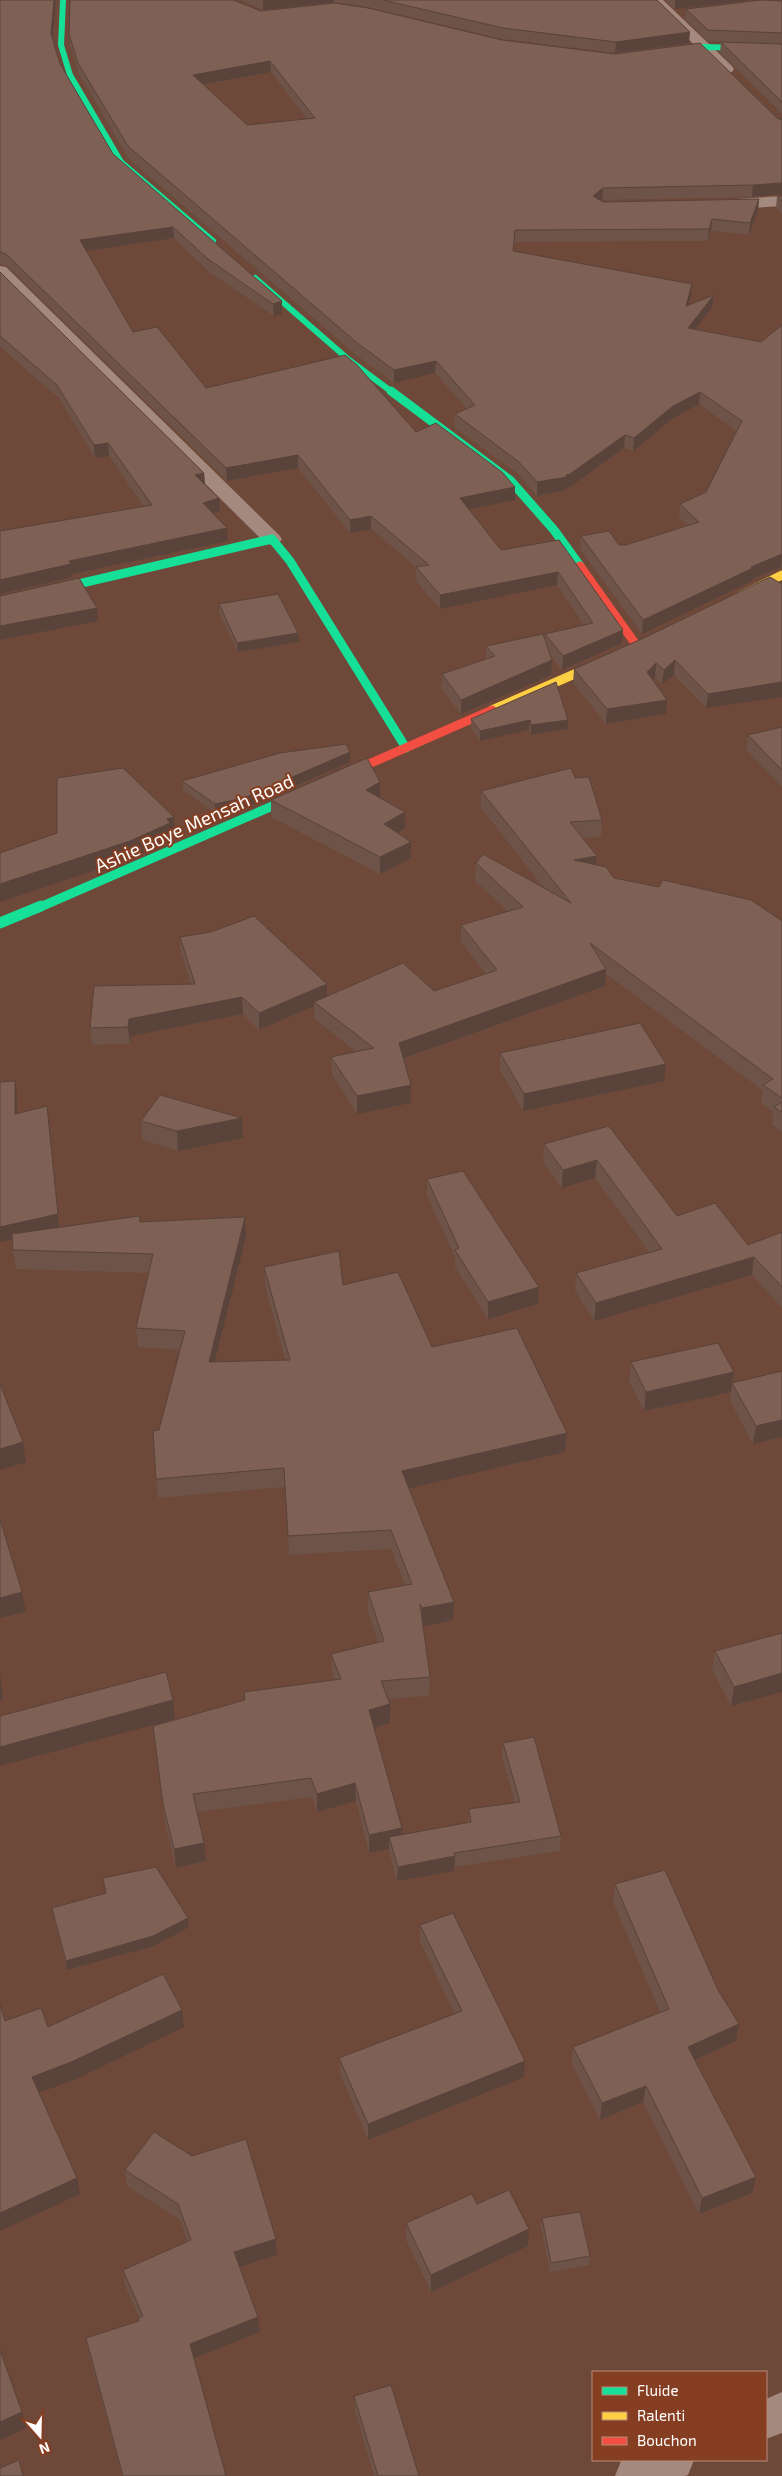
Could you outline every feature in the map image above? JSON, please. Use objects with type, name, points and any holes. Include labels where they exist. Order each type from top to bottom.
[{"type":"street","points":[[63,0],[61,45],[70,75],[122,162],[224,251]]},
{"type":"street","points":[[655,0],[737,79]]},
{"type":"street","points":[[672,15],[691,13]]},
{"type":"street","points":[[651,54],[704,46],[782,49]]},
{"type":"street","points":[[705,205],[782,201]]},
{"type":"street","name":"Ashie Boye Mensah Road","points":[[0,923],[92,886],[633,648],[554,530],[510,480],[348,360],[246,270]]},
{"type":"street","points":[[0,271],[272,540],[290,561],[406,748]]},
{"type":"street","points":[[0,602],[272,540]]},
{"type":"street","points":[[731,600],[782,575]]},
{"type":"street","points":[[767,2419],[782,2412]]},
{"type":"street","points":[[636,2476],[671,2461]]},
{"type":"building","points":[[0,0],[54,0],[51,34],[60,64],[113,154],[282,301],[273,304],[208,259],[173,227],[80,240],[133,332],[157,327],[206,388],[345,355],[357,365],[416,432],[436,423],[502,472],[515,487],[460,498],[501,550],[559,540],[623,630],[563,656],[545,634],[593,623],[558,572],[440,595],[416,567],[429,565],[371,516],[350,520],[298,455],[226,468],[6,254],[0,252]]},
{"type":"building","points":[[70,0],[233,0],[261,11],[334,3],[368,8],[502,40],[615,54],[700,43],[777,118],[782,120],[782,183],[603,188],[593,196],[603,202],[759,199],[750,223],[712,219],[709,229],[515,230],[513,251],[692,284],[686,306],[714,295],[688,328],[761,342],[782,325],[782,554],[751,567],[753,568],[643,620],[581,536],[609,531],[619,545],[626,545],[699,522],[680,504],[706,492],[742,421],[700,392],[673,406],[634,438],[625,435],[566,475],[567,477],[537,482],[519,462],[455,414],[475,405],[436,361],[394,370],[356,342],[128,146],[78,63],[69,34]],"holes":[[[270,61],[315,118],[247,125],[193,75]]]},
{"type":"building","points":[[383,0],[657,0],[690,32],[616,42],[503,28]]},
{"type":"building","points":[[761,0],[782,1],[782,33],[708,30],[686,9]]},
{"type":"building","points":[[721,42],[782,44],[782,102]]},
{"type":"building","points":[[0,272],[204,473],[195,475],[219,498],[203,503],[227,528],[69,561],[71,564],[0,580],[0,531],[152,505],[108,443],[94,445],[57,385],[0,336]]},
{"type":"building","points":[[770,577],[782,584],[782,682],[708,694],[675,660],[664,670],[656,663],[647,672],[667,700],[607,709],[574,669],[646,637]]},
{"type":"building","points":[[79,578],[97,608],[0,626],[0,596]]},
{"type":"building","points":[[278,594],[298,633],[237,643],[219,604]]},
{"type":"building","points":[[543,634],[552,660],[461,700],[442,674],[495,656],[486,646]]},
{"type":"building","points":[[556,682],[568,720],[531,725],[530,720],[480,731],[471,719]]},
{"type":"building","points":[[782,727],[782,770],[748,735]]},
{"type":"building","points":[[346,744],[350,752],[244,798],[215,804],[182,781],[280,753]]},
{"type":"building","points":[[367,758],[380,782],[366,790],[405,812],[384,824],[411,842],[380,857],[271,800]]},
{"type":"building","points":[[123,768],[174,817],[167,819],[170,823],[130,841],[0,884],[0,853],[57,833],[57,778]]},
{"type":"building","points":[[571,768],[575,778],[589,777],[602,820],[570,822],[597,856],[574,860],[606,867],[614,878],[659,887],[663,880],[751,900],[782,921],[782,1098],[763,1085],[773,1079],[590,943],[606,969],[399,1043],[411,1085],[357,1096],[331,1057],[374,1048],[314,1002],[403,963],[434,991],[497,970],[461,925],[523,907],[476,863],[483,854],[571,903],[481,791]]},
{"type":"building","points":[[254,916],[327,984],[259,1013],[242,997],[129,1019],[128,1027],[90,1028],[94,986],[195,984],[180,937],[211,932]]},
{"type":"building","points":[[640,1023],[666,1064],[524,1094],[500,1053]]},
{"type":"building","points":[[15,1081],[15,1114],[47,1106],[58,1214],[0,1227],[0,1082]]},
{"type":"building","points":[[160,1095],[242,1118],[177,1131],[141,1121]]},
{"type":"building","points":[[782,1102],[782,1112],[774,1107]]},
{"type":"building","points":[[609,1126],[677,1216],[715,1203],[748,1245],[782,1232],[782,1287],[754,1257],[596,1303],[576,1273],[662,1249],[597,1160],[563,1170],[544,1144]]},
{"type":"building","points":[[463,1171],[539,1287],[488,1302],[455,1250],[459,1248],[427,1179]]},
{"type":"building","points":[[139,1216],[140,1222],[245,1217],[209,1362],[290,1360],[264,1267],[339,1251],[343,1285],[398,1272],[432,1347],[517,1328],[567,1433],[402,1471],[454,1602],[422,1608],[420,1604],[430,1677],[381,1681],[390,1704],[369,1710],[402,1828],[369,1835],[355,1783],[317,1794],[311,1778],[193,1794],[204,1843],[174,1849],[163,1804],[153,1726],[245,1700],[244,1692],[341,1679],[331,1654],[384,1641],[368,1592],[412,1584],[391,1530],[288,1536],[284,1468],[156,1479],[153,1431],[159,1430],[185,1331],[136,1328],[153,1254],[13,1250],[12,1234]]},
{"type":"building","points":[[718,1343],[734,1372],[646,1392],[631,1362]]},
{"type":"building","points":[[782,1371],[782,1420],[756,1426],[732,1383]]},
{"type":"building","points":[[0,1384],[23,1442],[0,1449]]},
{"type":"building","points":[[0,1519],[22,1592],[0,1598]]},
{"type":"building","points":[[782,1633],[782,1673],[734,1687],[715,1651]]},
{"type":"building","points":[[166,1672],[173,1700],[0,1747],[0,1716]]},
{"type":"building","points":[[534,1737],[561,1836],[454,1853],[455,1856],[398,1867],[389,1837],[471,1822],[469,1809],[520,1802],[503,1743]]},
{"type":"building","points":[[156,1867],[188,1918],[153,1936],[66,1961],[52,1908],[106,1893],[103,1878]]},
{"type":"building","points":[[665,1870],[718,1990],[739,2024],[688,2047],[756,2177],[702,2198],[646,2086],[602,2103],[573,2047],[669,2009],[615,1884]]},
{"type":"building","points":[[453,1913],[525,2061],[368,2124],[339,2058],[462,2011],[420,1925]]},
{"type":"building","points":[[163,1974],[182,2010],[71,2062],[32,2077],[77,2178],[0,2213],[0,2004],[5,2021],[41,2008],[48,2027]]},
{"type":"building","points":[[154,2132],[192,2156],[246,2139],[276,2239],[234,2252],[258,2317],[190,2344],[226,2476],[123,2476],[86,2338],[139,2321],[138,2318],[143,2316],[123,2270],[191,2240],[178,2204],[125,2170]]},
{"type":"building","points":[[509,2190],[529,2229],[431,2275],[406,2223],[472,2194],[477,2204]]},
{"type":"building","points":[[580,2212],[590,2256],[551,2263],[542,2218]]},
{"type":"building","points":[[0,2350],[22,2412],[0,2422]]},
{"type":"building","points":[[391,2385],[419,2476],[378,2476],[354,2396]]},
{"type":"building","points":[[19,2460],[23,2476],[0,2476],[0,2468]]},
{"type":"traffic: fast","points":[[63,0],[61,45],[70,75],[121,162],[213,241]]},
{"type":"traffic: fast","points":[[666,52],[704,47],[782,49]]},
{"type":"traffic: fast","points":[[255,278],[349,360],[510,480],[554,530],[580,566]]},
{"type":"traffic: fast","points":[[0,602],[272,539],[290,561],[406,748]]},
{"type":"traffic: fast","points":[[0,923],[92,886],[346,774]]},
{"type":"traffic: slow","points":[[740,596],[782,575]]},
{"type":"traffic: slow","points":[[492,710],[609,659]]},
{"type":"traffic: jam","points":[[580,566],[637,646]]},
{"type":"traffic: jam","points":[[346,774],[492,710]]}]
